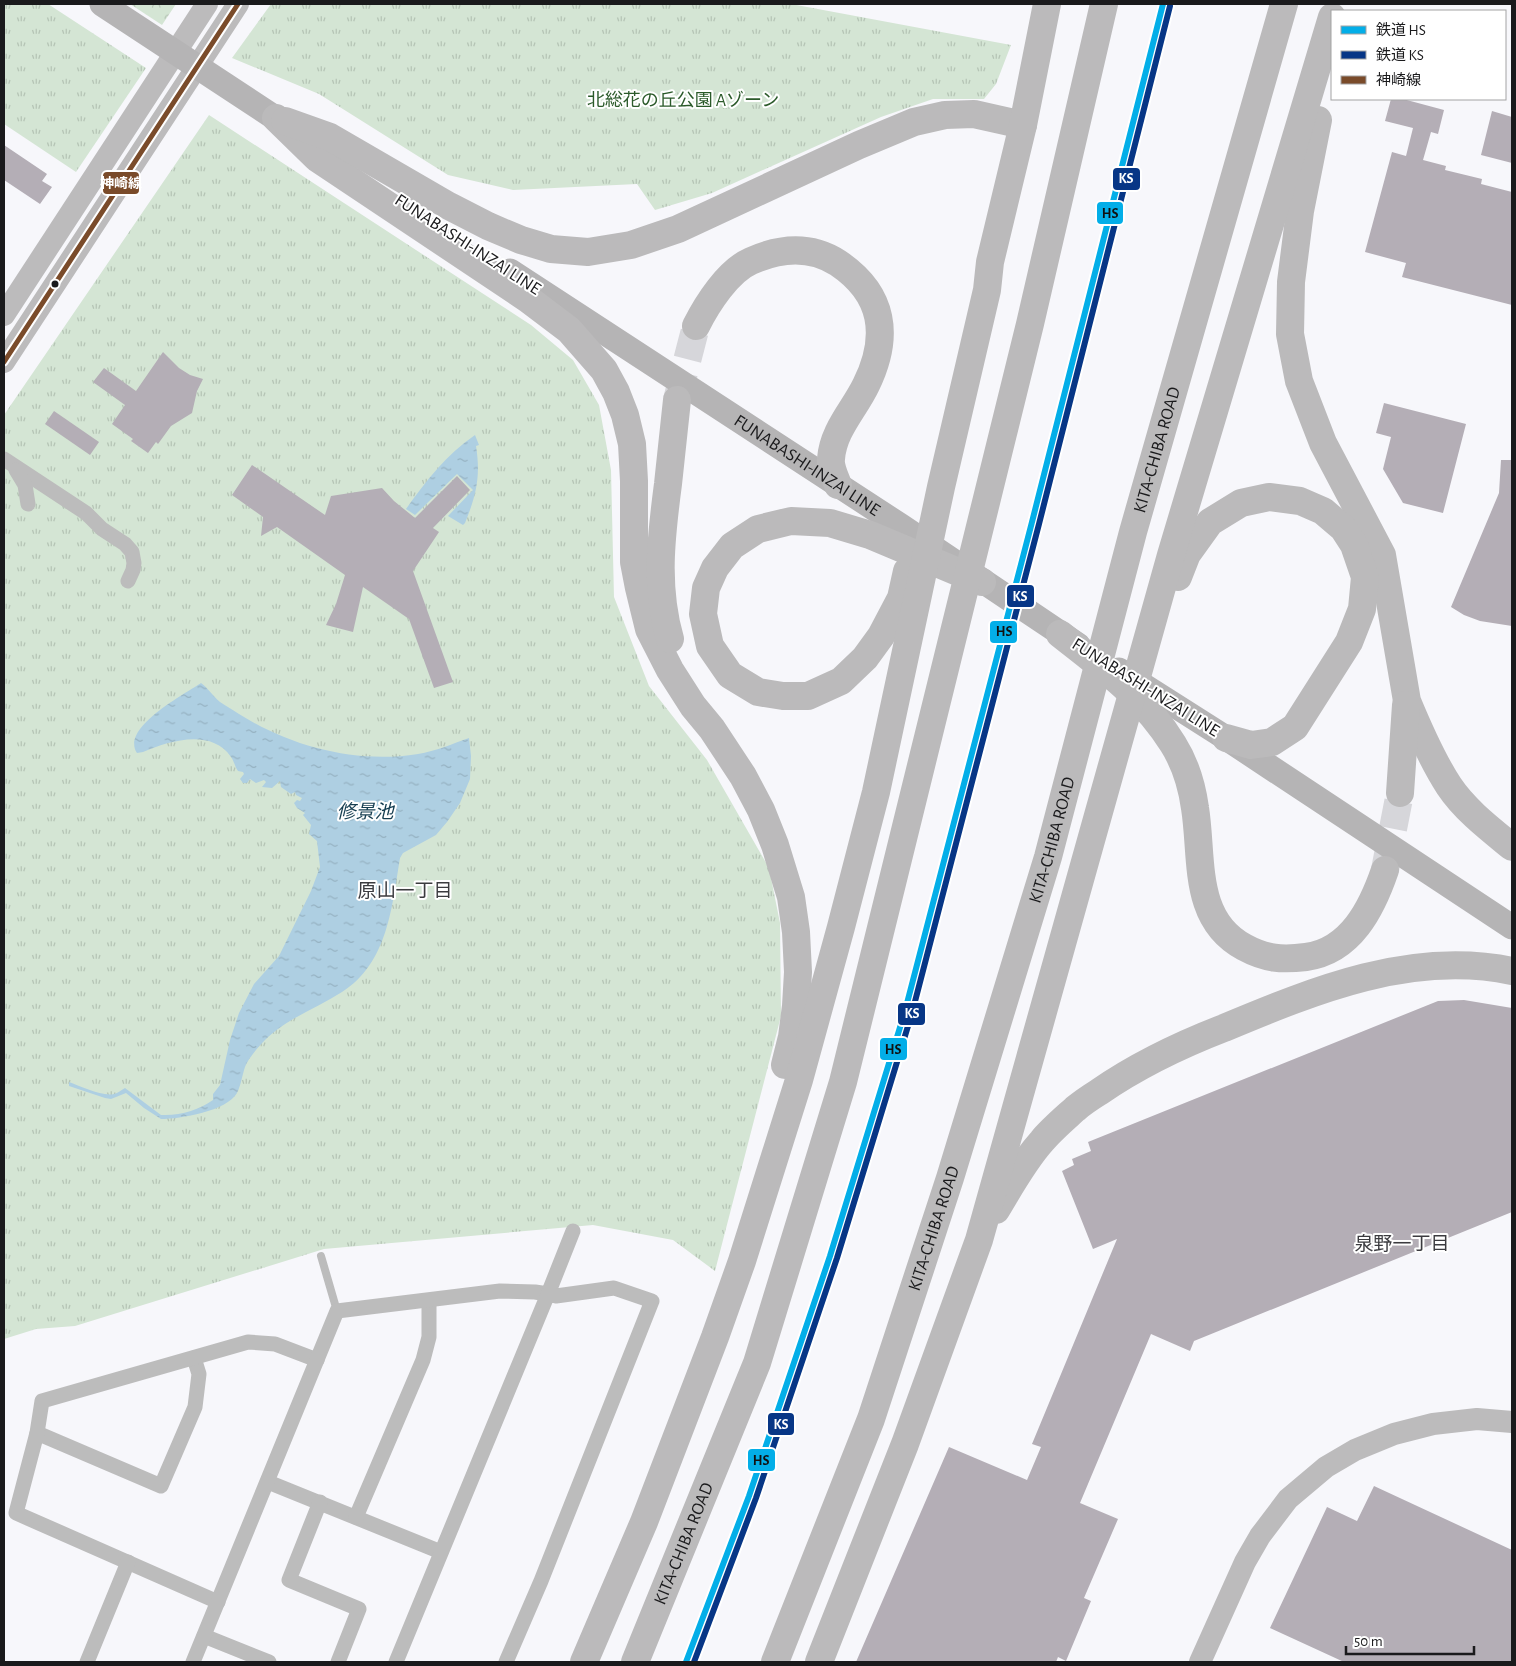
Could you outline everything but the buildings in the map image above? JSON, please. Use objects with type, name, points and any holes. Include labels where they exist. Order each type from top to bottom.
[{"type":"highway","points":[[584,1662],[644,1522],[715,1337],[742,1261],[799,1080],[876,792],[941,487],[987,290],[990,262],[1023,125],[1046,4]]},
{"type":"highway","name":"KITA-CHIBA ROAD","points":[[635,1662],[757,1363],[843,1082],[1030,324],[1104,4]]},
{"type":"highway","name":"KITA-CHIBA ROAD","points":[[775,1662],[871,1419],[950,1178],[1037,895],[1133,532],[1284,4]]},
{"type":"highway","points":[[819,1662],[905,1444],[979,1240],[1172,556],[1331,20]]},
{"type":"highway","points":[[1331,50],[1300,211],[1291,282],[1290,334],[1300,381],[1323,443],[1382,555],[1406,701],[1400,793]]},
{"type":"highway","points":[[276,118],[330,137],[449,206],[496,230],[551,249],[588,252],[631,245],[678,229],[859,145],[914,122],[944,115],[974,114],[1023,125]]},
{"type":"highway","points":[[276,118],[317,158],[528,299],[568,330],[604,370],[616,392],[625,415],[632,444],[634,562],[649,629],[670,670],[693,706],[712,729]]},
{"type":"highway","points":[[696,326],[715,294],[729,278],[746,263],[768,253],[789,250],[812,252],[832,259],[849,271],[867,291],[878,311],[880,333],[876,360],[866,386],[836,437],[831,461],[838,485]]},
{"type":"highway","points":[[982,582],[870,535],[830,523],[790,521],[758,529],[732,546],[715,568],[706,588],[703,614],[710,646],[730,675],[758,692],[783,696],[808,696],[841,681],[865,658],[881,636],[901,598],[975,292],[990,262]]},
{"type":"highway","points":[[677,400],[664,519],[660,579],[664,619],[674,652],[689,687],[712,729],[743,776],[761,810],[775,845],[791,896],[796,932],[798,972],[792,1037],[715,1337]]},
{"type":"highway","points":[[1084,870],[1108,809],[1170,596],[1187,554],[1210,522],[1241,503],[1269,497],[1300,501],[1322,511],[1343,528],[1354,545],[1365,577],[1362,608],[1349,642],[1295,727],[1272,742],[1250,745],[1226,738]]},
{"type":"highway","points":[[1060,634],[1125,686],[1152,714],[1174,745],[1188,773],[1195,809],[1198,855],[1203,888],[1217,926],[1233,941],[1257,954],[1285,960],[1319,955],[1346,940],[1365,917],[1376,897],[1385,870]]},
{"type":"highway","points":[[1406,701],[1432,757],[1450,788],[1481,822],[1512,847]]},
{"type":"highway","points":[[979,1240],[1013,1183],[1042,1141],[1076,1108],[1122,1076],[1188,1042],[1278,1005],[1333,985],[1393,971],[1439,965],[1488,966],[1512,972]]},
{"type":"main road","name":"FUNABASHI-INZAI LINE","points":[[102,4],[902,526],[1060,634],[1226,738],[1512,927]]},
{"type":"street","points":[[4,315],[208,4]]},
{"type":"street","points":[[4,362],[178,93],[238,4]]},
{"type":"street","points":[[8,462],[26,484],[28,504]]},
{"type":"street","points":[[8,462],[86,512],[102,530],[125,544],[132,552],[134,563],[128,581]]},
{"type":"street","points":[[396,1662],[573,1231]]},
{"type":"street","points":[[193,1662],[338,1311],[500,1291],[535,1292],[556,1296],[614,1288],[652,1301],[541,1581],[506,1662]]},
{"type":"street","points":[[356,1516],[423,1360],[429,1337],[429,1301]]},
{"type":"street","points":[[218,1602],[16,1513],[37,1433],[42,1401],[248,1342],[275,1344],[317,1360]]},
{"type":"street","points":[[37,1433],[161,1486],[195,1407],[199,1374],[194,1358]]},
{"type":"street","points":[[1200,1662],[1245,1562],[1260,1536],[1288,1499],[1326,1467],[1355,1450],[1394,1434],[1433,1424],[1478,1419],[1512,1422]]},
{"type":"street","points":[[268,1482],[442,1552]]},
{"type":"street","points":[[320,1502],[289,1580],[359,1609],[338,1662]]},
{"type":"street","points":[[87,1662],[128,1562]]},
{"type":"street","points":[[204,1636],[269,1662]]},
{"type":"lane","points":[[321,1256],[338,1311]]},
{"type":"green space","points":[[4,4],[48,4],[146,68],[76,172],[4,124]]},
{"type":"green space","points":[[130,4],[176,4],[162,25]]},
{"type":"green space","name":"北総花の丘公園 Aゾーン","points":[[271,4],[791,4],[1011,45],[996,84],[984,99],[933,99],[881,117],[712,193],[655,210],[637,184],[513,190],[448,175],[319,94],[232,58]]},
{"type":"green space","points":[[209,115],[531,325],[573,360],[599,405],[611,470],[614,597],[649,686],[707,760],[769,868],[780,923],[781,1016],[715,1271],[673,1240],[593,1225],[324,1249],[75,1326],[36,1329],[4,1339],[4,415]]},
{"type":"water","points":[[475,435],[479,445],[476,446],[477,486],[465,523],[463,525],[448,516],[473,490],[457,474],[415,515],[406,509],[437,469]]},
{"type":"water","name":"修景池","points":[[201,683],[220,702],[259,726],[302,744],[325,750],[372,757],[395,757],[431,751],[469,738],[471,756],[470,779],[460,803],[436,835],[403,853],[400,858],[385,932],[369,966],[357,980],[342,992],[282,1026],[265,1040],[246,1064],[237,1093],[224,1105],[202,1113],[161,1119],[126,1093],[111,1099],[105,1098],[69,1086],[69,1082],[109,1095],[125,1088],[161,1115],[189,1112],[213,1100],[213,1094],[220,1085],[230,1040],[239,1013],[254,984],[279,956],[311,891],[320,867],[317,841],[309,834],[311,825],[303,815],[305,813],[297,808],[294,803],[302,798],[296,795],[295,792],[291,794],[281,787],[280,781],[272,788],[262,787],[266,782],[264,780],[256,783],[250,779],[247,783],[243,783],[240,779],[244,774],[243,772],[238,771],[231,757],[223,748],[212,742],[201,740],[177,741],[137,753],[134,743],[138,733],[146,723],[169,703]]},
{"type":"tunnel","points":[[677,400],[696,326]]},
{"type":"tunnel","points":[[1385,870],[1400,793]]},
{"type":"rail line","name":"HS","points":[[686,1662],[749,1496],[830,1256],[905,1011],[1032,522],[1163,4]]},
{"type":"rail line","name":"KS","points":[[694,1662],[756,1498],[837,1258],[912,1013],[1039,524],[1170,6]]},
{"type":"transit line","name":"神崎線","points":[[4,362],[238,4]]},
{"type":"district","name":"原山一丁目","points":[[405,890]]},
{"type":"district","name":"泉野一丁目","points":[[1402,1243]]}]
